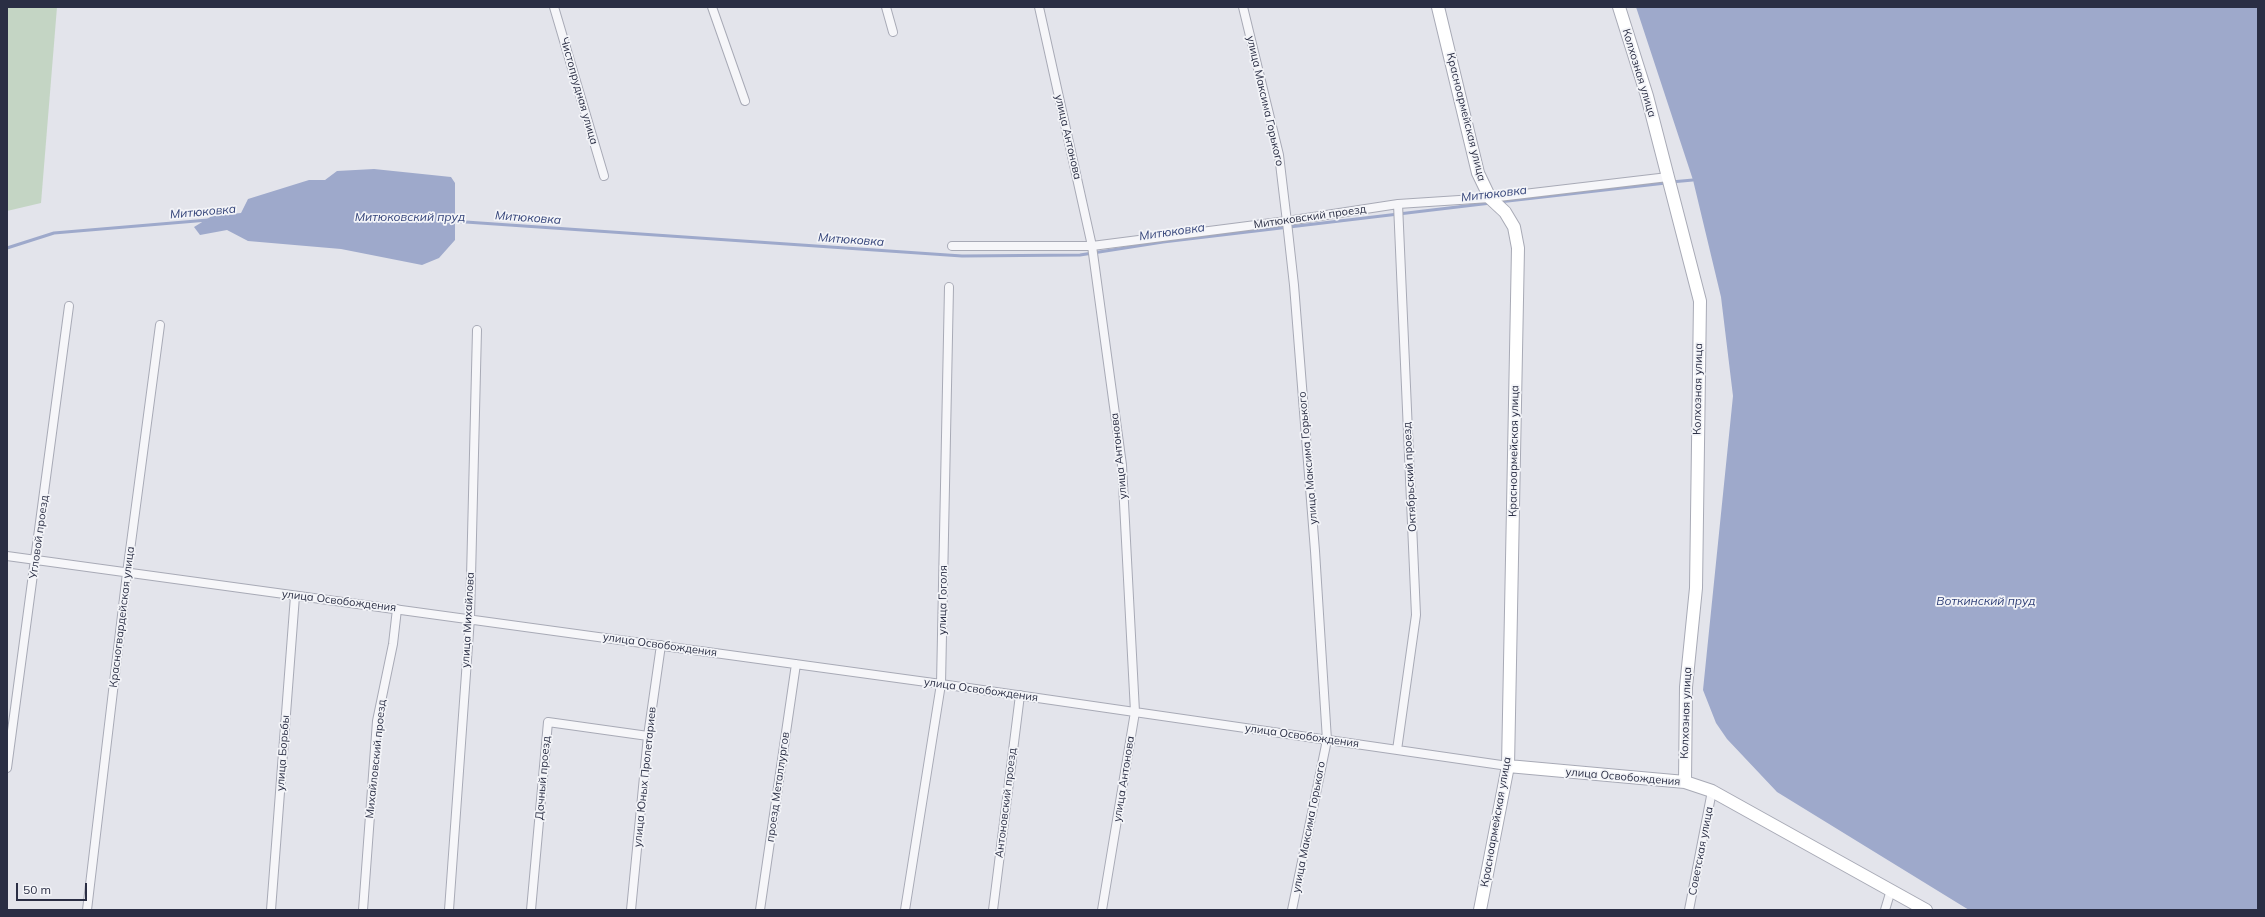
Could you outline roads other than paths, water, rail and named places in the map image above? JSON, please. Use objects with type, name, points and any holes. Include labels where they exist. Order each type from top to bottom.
[{"type":"street","name":"Чистопрудная улица","points":[[554,7],[604,176]]},
{"type":"street","points":[[712,7],[745,101]]},
{"type":"street","points":[[886,7],[893,32]]},
{"type":"street","name":"улица Антонова","points":[[1039,7],[1092,246],[1122,465],[1135,712],[1102,910]]},
{"type":"street","name":"улица Максима Горького","points":[[1243,7],[1279,155],[1287,222],[1315,551],[1326,740],[1292,910]]},
{"type":"street","name":"Красноармейская улица","points":[[1438,7],[1478,173],[1490,198],[1506,212],[1514,227],[1518,248],[1508,766],[1480,910]]},
{"type":"street","name":"Колхозная улица","points":[[1619,7],[1647,96],[1700,301],[1696,588],[1686,687],[1685,782]]},
{"type":"street","name":"Митюковский проезд","points":[[952,246],[1092,246],[1287,222],[1398,204],[1490,198],[1668,177]]},
{"type":"street","name":"Октябрьский проезд","points":[[1397,750],[1416,616],[1398,204]]},
{"type":"street","name":"улица Гоголя","points":[[905,910],[941,684],[948,287]]},
{"type":"street","name":"Угловой проезд","points":[[7,768],[36,561],[69,306]]},
{"type":"street","name":"Красногвардейская улица","points":[[87,910],[127,573],[160,325]]},
{"type":"street","name":"улица Михайлова","points":[[449,910],[470,618],[477,330]]},
{"type":"street","name":"улица Освобождения","points":[[7,556],[295,596],[470,618],[1020,695],[1508,766],[1685,782],[1712,791],[1926,910]]},
{"type":"street","name":"улица Борьбы","points":[[271,910],[295,596]]},
{"type":"street","name":"Михайловский проезд","points":[[363,910],[377,721],[393,644],[397,608]]},
{"type":"street","name":"улица Юных Пролетариев","points":[[631,910],[648,736],[661,645]]},
{"type":"street","name":"проезд Металлургов","points":[[760,910],[796,664]]},
{"type":"street","name":"Антоновский проезд","points":[[992,910],[1020,695]]},
{"type":"street","name":"Дачный проезд","points":[[531,910],[548,722],[648,736]]},
{"type":"street","name":"Советская улица","points":[[1689,910],[1712,791]]},
{"type":"street","points":[[1885,910],[1891,890]]},
{"type":"water","name":"Воткинский пруд","points":[[1636,7],[2258,7],[2258,910],[1969,910],[1777,792],[1727,739],[1716,723],[1703,690],[1733,396],[1721,297],[1693,180]]},
{"type":"water","name":"Митюковский пруд","points":[[374,169],[451,177],[455,183],[455,240],[439,258],[422,265],[341,249],[248,241],[227,230],[200,235],[194,227],[212,216],[241,213],[248,199],[309,180],[325,180],[337,171]]},
{"type":"waterway","name":"Митюковка","points":[[1671,182],[1693,180]]},
{"type":"waterway","name":"Митюковка","points":[[1499,202],[1666,183]]},
{"type":"waterway","name":"Митюковка","points":[[451,221],[962,256],[1080,255],[1163,242],[1491,203]]},
{"type":"waterway","name":"Митюковка","points":[[7,248],[54,233],[208,220]]}]
